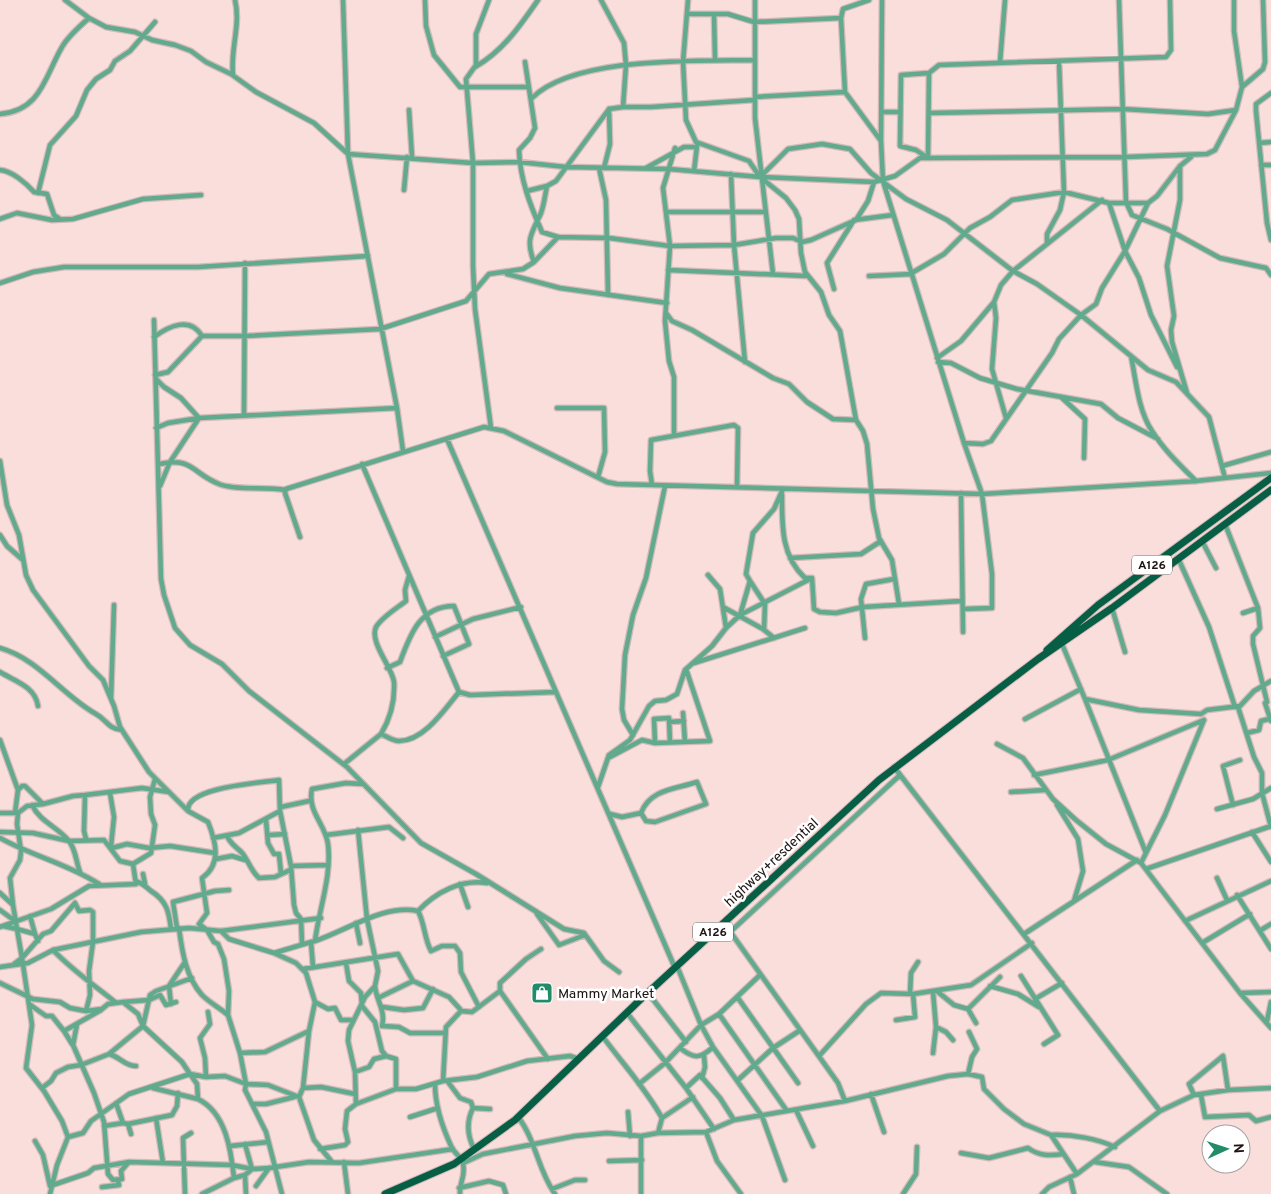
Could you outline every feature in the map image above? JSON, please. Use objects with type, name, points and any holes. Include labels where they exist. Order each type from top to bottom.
[{"type":"highway","name":"A126","points":[[1038,659],[1098,605],[1271,478]]},
{"type":"highway","name":"A126","points":[[1038,659],[1112,608],[1271,490]]},
{"type":"highway","name":"highway+resdential","points":[[389,1193],[462,1161],[474,1149],[518,1117],[648,993],[894,767],[1038,659]]},
{"type":"street","points":[[65,0],[89,18],[106,27],[135,32],[185,48],[256,92],[314,123],[348,154],[473,163],[519,162],[566,167],[669,169],[760,178],[874,182],[883,181],[895,176],[920,158],[1192,156],[1207,154],[1215,150],[1236,110],[1242,87],[1234,31],[1234,0]]},
{"type":"street","points":[[233,76],[231,62],[237,19],[235,0]]},
{"type":"street","points":[[343,0],[348,154],[404,451]]},
{"type":"street","points":[[424,0],[426,26],[434,55],[460,87],[529,87]]},
{"type":"street","points":[[475,67],[476,34],[489,0]]},
{"type":"street","points":[[491,428],[476,309],[473,266],[473,163],[467,88],[468,74],[498,51],[516,31],[538,0]]},
{"type":"street","points":[[602,0],[621,34],[626,65],[622,97],[623,106]]},
{"type":"street","points":[[688,0],[683,62],[686,120],[697,145],[694,171]]},
{"type":"street","points":[[755,0],[755,98],[760,178],[774,274]]},
{"type":"street","points":[[869,0],[843,9],[841,18],[845,92],[881,141]]},
{"type":"street","points":[[882,0],[881,141],[883,181],[964,443],[982,494],[992,574],[992,608],[963,609]]},
{"type":"street","points":[[1000,62],[1006,0]]},
{"type":"street","points":[[1119,0],[1126,202],[1132,214],[1172,232],[1220,258],[1266,268],[1271,275]]},
{"type":"street","points":[[928,158],[916,150],[900,146],[901,75],[929,73],[941,64],[1169,56],[1170,0]]},
{"type":"street","points":[[1242,87],[1263,69],[1265,62],[1263,0]]},
{"type":"street","points":[[687,14],[728,14],[754,22],[841,18]]},
{"type":"street","points":[[714,14],[715,60]]},
{"type":"street","points":[[0,114],[15,113],[27,106],[45,81],[62,46],[89,18]]},
{"type":"street","points":[[38,193],[50,146],[76,116],[87,90],[96,79],[110,70],[115,61],[130,51],[155,22]]},
{"type":"street","points":[[532,98],[563,79],[626,65],[715,60],[755,60]]},
{"type":"street","points":[[1047,244],[1047,234],[1060,210],[1064,192],[1059,61]]},
{"type":"street","points":[[525,62],[532,98],[535,128],[530,138],[519,150],[519,162],[521,180],[527,191],[533,215],[542,232],[558,237],[608,238],[670,246],[734,245],[769,239],[793,238],[802,242],[811,240],[854,220],[893,215]]},
{"type":"street","points":[[928,158],[929,73]]},
{"type":"street","points":[[527,191],[547,186],[556,181],[609,108],[623,106],[651,107],[845,92]]},
{"type":"street","points":[[1271,93],[1256,104],[1267,223],[1271,240]]},
{"type":"street","points":[[608,294],[608,238],[602,168],[610,144],[609,108]]},
{"type":"street","points":[[930,113],[1123,109],[1208,114],[1236,110]]},
{"type":"street","points":[[404,190],[409,157],[409,110]]},
{"type":"street","points":[[882,112],[899,112]]},
{"type":"street","points":[[1259,143],[1271,142]]},
{"type":"street","points":[[760,178],[788,149],[822,144],[850,149],[871,172],[906,199],[947,220],[1013,271],[1037,284],[1081,315],[1148,370],[1176,382],[1209,417],[1225,478]]},
{"type":"street","points":[[644,169],[674,150],[697,145],[749,161],[760,178],[786,198],[795,210],[799,219],[802,242],[801,253],[806,276],[821,292],[829,315],[840,331],[852,383],[856,420],[863,431],[867,444],[870,490],[881,541],[892,560],[899,604]]},
{"type":"street","points":[[674,150],[663,188],[670,246],[665,313],[668,350],[674,377],[674,435]]},
{"type":"street","points":[[964,443],[983,444],[991,441],[1052,353],[1059,339],[1081,315],[1096,304],[1102,288],[1125,250],[1148,203],[1157,196],[1180,166],[1192,156]]},
{"type":"street","points":[[1261,165],[1271,165]]},
{"type":"street","points":[[1180,166],[1180,200],[1172,232],[1167,266],[1174,316],[1172,336],[1188,396]]},
{"type":"street","points":[[0,170],[27,184],[34,192],[47,194],[54,215],[64,220]]},
{"type":"street","points":[[731,174],[734,245],[745,362]]},
{"type":"street","points":[[834,289],[827,263],[868,201],[874,182]]},
{"type":"street","points":[[534,262],[530,238],[540,214],[547,186]]},
{"type":"street","points":[[870,276],[911,274],[944,254],[964,233],[978,222],[990,217],[1012,200],[1064,192],[1109,203],[1148,203]]},
{"type":"street","points":[[0,219],[16,213],[52,220],[64,220],[82,217],[142,199],[201,195]]},
{"type":"street","points":[[938,360],[961,341],[994,302],[1001,285],[1013,271],[1102,200]]},
{"type":"street","points":[[1109,203],[1125,250],[1139,278],[1151,315],[1181,374]]},
{"type":"street","points":[[666,212],[766,212]]},
{"type":"street","points":[[155,377],[168,372],[202,336],[246,336],[380,329],[466,301],[475,288],[490,274],[520,270],[534,262],[558,237]]},
{"type":"street","points":[[0,284],[33,272],[64,267],[198,267],[368,256]]},
{"type":"street","points":[[244,414],[245,263]]},
{"type":"street","points":[[668,270],[806,276]]},
{"type":"street","points":[[503,273],[560,288],[666,304]]},
{"type":"street","points":[[994,302],[996,318],[992,369],[1006,418]]},
{"type":"street","points":[[665,313],[672,321],[692,330],[774,378],[789,384],[807,402],[832,419],[856,420]]},
{"type":"street","points":[[154,320],[161,579],[164,595],[175,628],[190,645],[222,664],[254,695],[344,764],[421,843],[564,929],[585,935],[604,961],[619,972]]},
{"type":"street","points":[[154,337],[164,330],[180,324],[188,324],[198,329],[202,336]]},
{"type":"street","points":[[1131,356],[1141,404],[1151,430],[1175,460],[1196,481]]},
{"type":"street","points":[[938,360],[980,378],[1026,391],[1101,404],[1118,418],[1158,439]]},
{"type":"street","points":[[155,377],[164,387],[181,398],[199,418]]},
{"type":"street","points":[[1061,397],[1085,419],[1084,458]]},
{"type":"street","points":[[156,428],[168,423],[199,418],[244,414],[397,408]]},
{"type":"street","points":[[557,408],[604,408],[605,452],[598,478]]},
{"type":"street","points":[[159,489],[170,462],[199,418]]},
{"type":"street","points":[[652,486],[650,470],[651,440],[737,425],[737,487]]},
{"type":"street","points":[[159,464],[170,462],[189,463],[203,476],[221,485],[285,490],[477,428],[491,428],[504,431],[610,483],[652,486],[737,487],[782,492],[870,490],[982,494],[1196,481],[1271,473]]},
{"type":"street","points":[[447,439],[701,1025],[714,1048],[762,1116],[785,1180]]},
{"type":"street","points":[[1222,466],[1271,452]]},
{"type":"street","points":[[0,461],[7,505],[19,535],[26,575],[33,590],[89,666],[103,680],[122,730],[154,779],[170,792],[188,812],[208,822],[213,838],[215,856],[213,869],[202,878],[208,913],[199,924],[208,930],[214,942],[221,948],[228,977],[228,1015],[240,1053],[246,1084],[245,1090],[268,1142],[282,1194]]},
{"type":"street","points":[[362,464],[458,692]]},
{"type":"street","points":[[632,735],[624,720],[622,709],[625,655],[633,615],[646,578],[665,486]]},
{"type":"street","points":[[285,490],[300,537]]},
{"type":"street","points":[[782,492],[782,536],[795,568],[805,578],[812,578]]},
{"type":"street","points":[[764,630],[765,604],[746,574],[753,533],[774,509],[782,492]]},
{"type":"street","points":[[961,493],[961,601],[963,632]]},
{"type":"street","points":[[1225,524],[1258,608],[1260,628],[1254,636],[1253,644],[1270,720],[1261,721],[1258,730],[1247,733]]},
{"type":"street","points":[[1,538],[23,560]]},
{"type":"street","points":[[790,558],[861,554],[881,541]]},
{"type":"street","points":[[1202,541],[1216,568]]},
{"type":"street","points":[[1146,869],[1271,827],[1262,793],[1262,773],[1209,627],[1178,558]]},
{"type":"street","points":[[708,575],[720,590],[726,628]]},
{"type":"street","points":[[344,764],[381,734],[390,719],[394,681],[387,668],[375,632],[382,620],[406,601],[405,590],[409,576]]},
{"type":"street","points":[[812,578],[814,608],[820,612],[836,613],[863,607],[961,601]]},
{"type":"street","points":[[598,787],[608,757],[632,735],[649,706],[656,701],[666,700],[677,694],[686,669],[712,646],[726,628],[739,616],[812,578]]},
{"type":"street","points":[[865,638],[861,599],[866,584],[894,579]]},
{"type":"street","points":[[739,616],[750,581]]},
{"type":"street","points":[[111,698],[114,605]]},
{"type":"street","points":[[387,668],[400,662],[411,634],[426,615],[443,606],[454,606],[469,644],[443,656]]},
{"type":"street","points":[[435,637],[462,624],[521,607]]},
{"type":"street","points":[[723,607],[764,630],[774,638]]},
{"type":"street","points":[[1112,608],[1126,652]]},
{"type":"street","points":[[1243,613],[1258,608]]},
{"type":"street","points":[[692,664],[805,628]]},
{"type":"street","points":[[1062,644],[1146,853]]},
{"type":"street","points":[[0,648],[40,669],[81,706],[98,715],[114,729],[122,730]]},
{"type":"street","points":[[608,757],[642,740],[655,743],[710,741],[686,669]]},
{"type":"street","points":[[0,672],[26,686],[37,700],[38,706]]},
{"type":"street","points":[[1085,699],[1139,710],[1202,714],[1207,710],[1237,707],[1262,685],[1271,682]]},
{"type":"street","points":[[1026,718],[1081,689]]},
{"type":"street","points":[[458,692],[470,695],[556,692]]},
{"type":"street","points":[[381,734],[397,741],[410,739],[434,721],[458,692]]},
{"type":"street","points":[[683,713],[685,742]]},
{"type":"street","points":[[1024,934],[1139,862],[1146,853],[1165,815],[1204,720],[1202,714]]},
{"type":"street","points":[[655,743],[654,719],[669,718],[670,742]]},
{"type":"street","points":[[1034,775],[1109,760],[1204,720]]},
{"type":"street","points":[[669,722],[684,721]]},
{"type":"street","points":[[0,740],[18,790],[17,824],[22,851],[20,860],[10,878],[32,1026],[26,1068],[42,1088],[62,1121],[68,1137],[50,1186]]},
{"type":"street","points":[[996,744],[1023,758],[1078,839],[1083,870],[1074,901]]},
{"type":"street","points":[[1233,805],[1222,766],[1240,760]]},
{"type":"street","points":[[894,767],[1032,943],[1160,1111]]},
{"type":"street","points":[[730,932],[900,775]]},
{"type":"street","points":[[0,832],[33,834],[70,842],[104,840],[120,861],[133,864],[151,853],[153,847],[155,825],[151,814],[154,779]]},
{"type":"street","points":[[188,812],[189,802],[195,796],[214,790],[279,780],[280,809],[291,868],[294,905],[296,913],[301,919],[302,943]]},
{"type":"street","points":[[609,814],[622,817],[641,813],[651,798],[663,790],[697,782],[706,804],[655,822],[646,821],[641,813]]},
{"type":"street","points":[[313,967],[313,941],[321,918],[328,852],[326,835],[310,801],[312,789],[346,783],[364,784]]},
{"type":"street","points":[[18,790],[25,786],[43,804]]},
{"type":"street","points":[[0,813],[17,813],[32,805],[73,796],[142,788],[170,792]]},
{"type":"street","points":[[1217,809],[1252,799],[1271,788]]},
{"type":"street","points":[[1011,792],[1045,790]]},
{"type":"street","points":[[110,793],[114,817],[111,847]]},
{"type":"street","points":[[86,796],[84,831],[86,840]]},
{"type":"street","points":[[1053,800],[1106,844],[1139,862],[1146,869],[1240,994],[1267,1021],[1271,1028]]},
{"type":"street","points":[[213,838],[227,836],[266,820],[280,809],[310,801]]},
{"type":"street","points":[[32,805],[40,818],[54,826],[70,842],[80,872]]},
{"type":"street","points":[[266,820],[269,835],[268,843],[274,854],[279,854],[281,873]]},
{"type":"street","points":[[326,835],[389,827],[403,838]]},
{"type":"street","points":[[358,830],[367,919],[377,958],[376,996],[383,1007],[383,1026]]},
{"type":"street","points":[[1252,832],[1271,862]]},
{"type":"street","points":[[269,835],[285,834]]},
{"type":"street","points":[[227,836],[233,847],[243,854],[259,878],[274,877],[291,868],[327,866]]},
{"type":"street","points":[[0,838],[22,851],[80,872],[99,884]]},
{"type":"street","points":[[111,847],[127,844],[153,847],[170,846],[215,856],[232,856],[246,861]]},
{"type":"street","points":[[133,864],[136,884]]},
{"type":"street","points":[[143,874],[145,884],[164,902],[169,910],[171,929]]},
{"type":"street","points":[[1217,878],[1227,900]]},
{"type":"street","points":[[418,911],[447,888],[476,881],[489,883]]},
{"type":"street","points":[[1185,921],[1237,895],[1271,881]]},
{"type":"street","points":[[1,926],[51,909],[89,886],[99,884],[145,884]]},
{"type":"street","points":[[460,884],[468,907]]},
{"type":"street","points":[[228,1015],[203,996],[192,978],[185,962],[173,902],[229,890]]},
{"type":"street","points":[[0,893],[13,905]]},
{"type":"street","points":[[1237,895],[1261,930],[1271,949]]},
{"type":"street","points":[[73,896],[79,912],[90,910],[93,912],[90,996],[86,1012]]},
{"type":"street","points":[[22,961],[43,934],[51,931],[75,903]]},
{"type":"street","points":[[274,953],[333,935],[356,923],[404,908],[418,911],[424,922],[430,951],[442,946],[455,946],[460,953],[462,972],[479,1007]]},
{"type":"street","points":[[0,910],[15,921]]},
{"type":"street","points":[[535,912],[559,945],[585,935]]},
{"type":"street","points":[[1202,943],[1250,914]]},
{"type":"street","points":[[30,916],[34,934],[38,941]]},
{"type":"street","points":[[0,967],[13,965],[53,950],[134,933],[178,928],[221,931],[301,919],[321,918]]},
{"type":"street","points":[[356,923],[360,943]]},
{"type":"street","points":[[724,923],[799,1031],[819,1056],[838,1084],[846,1101]]},
{"type":"street","points":[[1261,930],[1271,924]]},
{"type":"street","points":[[1,926],[34,934]]},
{"type":"street","points":[[221,931],[229,939],[274,953],[296,963],[303,970],[315,1002],[309,1031],[303,1088],[297,1097],[266,1104],[252,1104]]},
{"type":"street","points":[[819,1056],[875,996],[888,991],[912,994],[971,985],[1032,943]]},
{"type":"street","points":[[542,949],[526,959],[500,983],[500,990],[548,1059]]},
{"type":"street","points":[[53,950],[115,1003]]},
{"type":"street","points":[[303,970],[398,954],[413,981],[449,997],[461,1011],[472,1012],[500,990]]},
{"type":"street","points":[[169,986],[185,962]]},
{"type":"street","points":[[896,1020],[915,1017],[911,973],[918,962]]},
{"type":"street","points":[[346,963],[349,981],[361,993],[362,1006],[373,1017],[382,1051],[386,1056]]},
{"type":"street","points":[[640,1084],[665,1063],[701,1025],[719,1014],[738,998],[760,975]]},
{"type":"street","points":[[1021,976],[1058,1035],[1044,1044]]},
{"type":"street","points":[[968,1009],[1000,977]]},
{"type":"street","points":[[42,1088],[51,1081],[56,1073],[68,1067],[82,1065],[109,1054],[143,1026],[150,995],[192,978]]},
{"type":"street","points":[[378,998],[413,981]]},
{"type":"street","points":[[0,983],[33,999],[60,1002],[70,1008],[86,1012],[102,1009]]},
{"type":"street","points":[[1035,999],[1062,983]]},
{"type":"street","points":[[64,1031],[108,1004],[149,1000],[160,995],[166,1005],[174,1003],[169,986]]},
{"type":"street","points":[[356,1104],[355,1072],[348,1040],[353,1020],[362,1006],[365,997],[375,986]]},
{"type":"street","points":[[990,986],[1018,994],[1041,1008]]},
{"type":"street","points":[[383,1007],[404,1010],[423,1008],[433,989]]},
{"type":"street","points":[[935,992],[954,1005],[968,1009],[976,1023]]},
{"type":"street","points":[[933,1053],[936,1027],[935,992]]},
{"type":"street","points":[[1240,994],[1271,992]]},
{"type":"street","points":[[648,993],[686,1042]]},
{"type":"street","points":[[738,998],[798,1084]]},
{"type":"street","points":[[123,1002],[138,1014],[143,1026],[182,1062],[197,1084],[198,1099]]},
{"type":"street","points":[[315,1002],[328,1009],[334,1008],[341,1020],[353,1020]]},
{"type":"street","points":[[1267,1021],[1271,1002]]},
{"type":"street","points":[[28,1003],[46,1016],[52,1016],[73,1045],[94,1093],[104,1126],[108,1174],[113,1180],[118,1181]]},
{"type":"street","points":[[461,1011],[446,1027],[446,1082],[460,1098],[471,1102],[473,1108],[467,1120],[470,1140],[474,1149]]},
{"type":"street","points":[[206,1077],[205,1058],[200,1038],[210,1024],[208,1012]]},
{"type":"street","points":[[627,1013],[693,1097],[714,1129]]},
{"type":"street","points":[[719,1014],[755,1066],[773,1088],[787,1111]]},
{"type":"street","points":[[73,1045],[77,1024]]},
{"type":"street","points":[[376,1027],[399,1027],[410,1033],[445,1033]]},
{"type":"street","points":[[936,1027],[946,1032],[952,1040]]},
{"type":"street","points":[[240,1053],[265,1052],[309,1031]]},
{"type":"street","points":[[738,1080],[772,1048],[799,1031]]},
{"type":"street","points":[[968,1074],[972,1058],[977,1049],[969,1032]]},
{"type":"street","points":[[603,1037],[652,1098],[662,1118]]},
{"type":"street","points":[[680,1048],[691,1056],[704,1056],[714,1048]]},
{"type":"street","points":[[109,1054],[117,1056],[128,1066],[136,1066]]},
{"type":"street","points":[[355,1072],[369,1067],[374,1059],[386,1056],[396,1059],[396,1089]]},
{"type":"street","points":[[320,1149],[345,1145],[348,1142],[345,1129],[347,1111],[356,1104],[396,1089],[416,1089],[477,1077],[527,1062],[570,1056],[580,1059]]},
{"type":"street","points":[[702,1078],[705,1067],[704,1056]]},
{"type":"street","points":[[1194,1095],[1190,1084],[1224,1056],[1228,1090]]},
{"type":"street","points":[[68,1137],[83,1133],[91,1121],[128,1094],[190,1074],[206,1077],[225,1076],[246,1084],[268,1085],[297,1097],[320,1149],[332,1162]]},
{"type":"street","points":[[462,1161],[483,1154],[534,1144],[607,1133],[641,1136],[658,1132],[706,1132],[734,1120],[846,1101],[948,1076],[968,1074],[982,1077],[984,1089],[1024,1124],[1051,1135],[1078,1136],[1109,1142],[1115,1147]]},
{"type":"street","points":[[686,1088],[700,1075],[720,1098],[734,1120]]},
{"type":"street","points":[[435,1084],[438,1108],[453,1149],[462,1161],[464,1173],[460,1194]]},
{"type":"street","points":[[149,1087],[178,1093],[208,1104],[230,1146],[234,1178]]},
{"type":"street","points":[[303,1088],[321,1087],[355,1094]]},
{"type":"street","points":[[1042,1194],[1049,1188],[1077,1174],[1095,1162],[1160,1111],[1194,1095],[1228,1090],[1271,1088]]},
{"type":"street","points":[[104,1126],[126,1124],[172,1115],[177,1106],[178,1093]]},
{"type":"street","points":[[871,1094],[884,1132]]},
{"type":"street","points":[[1201,1095],[1206,1117],[1249,1115],[1256,1121],[1271,1116]]},
{"type":"street","points":[[658,1132],[662,1118],[693,1097]]},
{"type":"street","points":[[116,1103],[131,1134]]},
{"type":"street","points":[[410,1117],[438,1108]]},
{"type":"street","points":[[473,1108],[476,1110],[490,1109]]},
{"type":"street","points":[[796,1110],[813,1146]]},
{"type":"street","points":[[628,1112],[630,1136]]},
{"type":"street","points":[[518,1117],[534,1144],[552,1189],[556,1194]]},
{"type":"street","points":[[156,1118],[163,1163]]},
{"type":"street","points":[[706,1132],[716,1161],[741,1194]]},
{"type":"street","points":[[185,1194],[183,1138],[191,1133]]},
{"type":"street","points":[[1051,1135],[1077,1174]]},
{"type":"street","points":[[641,1136],[641,1194]]},
{"type":"street","points":[[35,1141],[43,1155],[50,1194]]},
{"type":"street","points":[[230,1146],[268,1142]]},
{"type":"street","points":[[245,1144],[252,1169]]},
{"type":"street","points":[[903,1194],[916,1174],[916,1147]]},
{"type":"street","points":[[961,1153],[989,1158],[1028,1148],[1036,1154],[1052,1156],[1063,1154]]},
{"type":"street","points":[[50,1186],[88,1173],[94,1168],[129,1162],[232,1165],[252,1169],[309,1162],[359,1163],[453,1149]]},
{"type":"street","points":[[609,1161],[642,1160]]},
{"type":"street","points":[[102,1187],[119,1185],[118,1181],[122,1179],[121,1171],[129,1162]]},
{"type":"street","points":[[344,1162],[348,1194]]},
{"type":"street","points":[[1095,1162],[1129,1167],[1161,1192],[1168,1194]]},
{"type":"street","points":[[256,1186],[269,1168]]},
{"type":"street","points":[[202,1194],[234,1178],[245,1175],[252,1169]]},
{"type":"street","points":[[245,1175],[246,1194]]},
{"type":"street","points":[[1070,1177],[1074,1194]]},
{"type":"street","points":[[552,1189],[575,1180],[585,1180]]},
{"type":"street","points":[[460,1188],[489,1182],[503,1185],[506,1194]]},
{"type":"street","points":[[215,1188],[218,1194]]},
{"type":"place","name":"Mammy Market","points":[[542,993]]}]
